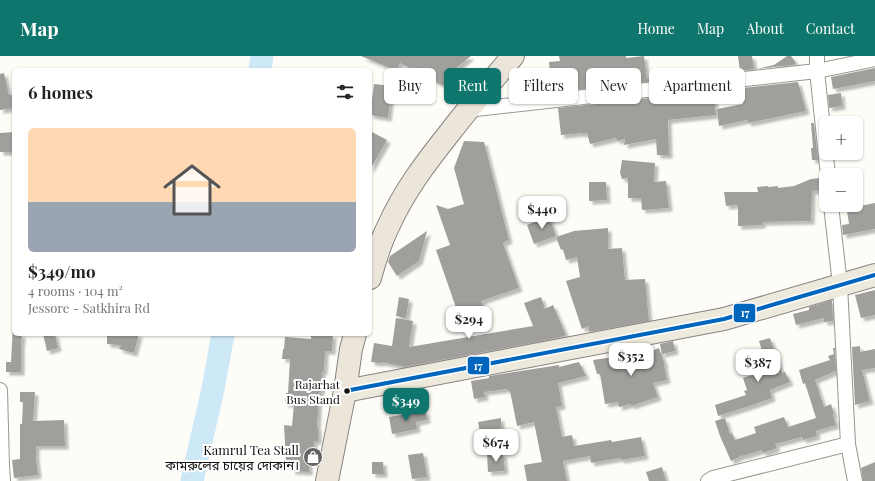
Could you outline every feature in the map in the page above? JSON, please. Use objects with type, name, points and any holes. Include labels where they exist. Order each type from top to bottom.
[{"type":"highway","points":[[372,271],[388,226],[413,181],[428,159],[513,56]]},
{"type":"highway","points":[[326,481],[345,391],[351,349],[354,336]]},
{"type":"main road","points":[[345,391],[724,319],[875,275]]},
{"type":"street","points":[[817,56],[817,71],[827,168]]},
{"type":"street","points":[[468,110],[817,71],[875,59]]},
{"type":"street","points":[[832,212],[840,285],[848,444],[855,481]]},
{"type":"street","points":[[0,390],[3,481]]},
{"type":"street","points":[[708,481],[713,478],[848,444]]},
{"type":"building","points":[[361,56],[471,56],[456,68],[444,68],[444,86],[436,82],[436,68],[409,68],[400,63],[398,68],[390,68]]},
{"type":"building","points":[[559,56],[626,56],[626,58],[644,56],[647,79],[649,79],[649,82],[641,82],[641,68],[586,68],[586,89],[578,90],[578,68],[549,68],[549,62],[560,61]]},
{"type":"building","points":[[738,56],[752,56],[754,69],[745,70],[745,68],[740,68]]},
{"type":"building","points":[[787,56],[791,56],[796,63],[793,65],[756,69],[774,65]]},
{"type":"building","points":[[875,68],[875,81],[833,89],[831,77]]},
{"type":"building","points":[[4,73],[9,95],[12,95],[12,108],[0,110],[0,74]]},
{"type":"building","points":[[798,82],[806,111],[748,123],[747,120],[719,126],[717,109],[745,104],[745,88]]},
{"type":"building","points":[[374,84],[384,85],[384,104],[390,104],[388,118],[372,115]]},
{"type":"building","points":[[841,93],[842,106],[829,108],[828,95]]},
{"type":"building","points":[[649,98],[649,104],[715,104],[716,115],[668,120],[669,155],[657,155],[656,139],[624,145],[625,139],[617,141],[616,138],[590,144],[587,133],[561,135],[558,108],[595,104],[641,104],[641,99]]},
{"type":"building","points":[[811,123],[814,123],[818,160],[812,160],[811,148],[813,148]]},
{"type":"building","points":[[12,132],[12,152],[0,152],[0,133]]},
{"type":"building","points":[[372,132],[387,140],[372,166]]},
{"type":"building","points":[[464,141],[484,142],[509,240],[503,243],[519,288],[481,301],[486,316],[462,325],[436,250],[450,245],[436,205],[448,209],[464,204],[454,168]]},
{"type":"building","points":[[622,160],[655,163],[654,182],[666,181],[669,208],[642,210],[641,198],[628,198],[628,178],[622,179],[620,173]]},
{"type":"building","points":[[819,178],[819,190],[812,191],[811,221],[762,222],[762,225],[738,226],[738,205],[726,206],[724,192],[758,192],[757,187],[778,186],[778,188],[794,186],[811,179]]},
{"type":"building","points":[[589,182],[606,182],[607,200],[589,201]]},
{"type":"building","points":[[875,203],[875,229],[843,235],[842,225],[849,224],[847,212],[863,212],[863,205]]},
{"type":"building","points":[[549,217],[556,236],[534,244],[527,225]]},
{"type":"building","points":[[608,228],[608,249],[622,248],[625,280],[645,279],[649,321],[589,332],[589,326],[582,329],[566,281],[580,277],[577,257],[566,260],[563,249],[561,250],[556,237],[574,231]]},
{"type":"building","points":[[427,231],[419,261],[397,276],[388,262],[390,256]]},
{"type":"building","points":[[875,290],[875,315],[861,318],[855,295]]},
{"type":"building","points":[[399,297],[409,299],[406,318],[396,316]]},
{"type":"building","points":[[541,297],[545,309],[553,305],[566,335],[558,338],[405,367],[381,362],[371,362],[374,343],[392,346],[396,318],[413,321],[409,347],[533,326],[524,303]]},
{"type":"building","points":[[832,300],[833,321],[824,322],[824,318],[796,325],[793,314],[809,310],[809,307]]},
{"type":"building","points":[[12,336],[22,336],[21,372],[6,372],[6,362],[11,362]]},
{"type":"building","points":[[43,336],[55,336],[58,348],[47,351]]},
{"type":"building","points":[[107,336],[138,336],[134,353],[119,349],[121,345],[107,344]]},
{"type":"building","points":[[311,336],[333,336],[332,351],[325,351],[321,392],[319,392],[317,427],[318,441],[314,441],[313,460],[309,460],[309,472],[292,471],[292,462],[286,462],[284,425],[292,426],[294,404],[285,404],[286,393],[288,393],[290,359],[282,359],[283,349],[285,337],[311,339]]},
{"type":"building","points":[[770,338],[782,373],[785,372],[790,382],[770,390],[772,398],[718,416],[715,405],[746,395],[744,391],[747,390],[743,378],[768,370],[759,341]]},
{"type":"building","points":[[673,341],[675,351],[662,354],[660,344]]},
{"type":"building","points":[[860,346],[860,352],[875,349],[875,368],[862,370],[870,401],[855,405],[852,347]]},
{"type":"building","points":[[659,348],[665,365],[667,380],[653,383],[658,397],[631,406],[631,404],[619,407],[618,402],[605,404],[600,374],[597,374],[593,360],[641,351],[641,355]]},
{"type":"building","points":[[833,348],[835,348],[836,371],[815,380],[824,407],[831,404],[836,425],[816,431],[817,436],[803,440],[802,437],[775,444],[777,448],[763,453],[762,450],[743,455],[731,461],[715,421],[725,418],[730,434],[732,433],[735,440],[756,433],[754,427],[784,417],[788,427],[816,418],[805,383],[803,384],[799,370],[830,360],[828,356],[834,354]]},
{"type":"building","points":[[579,362],[586,376],[558,383],[562,406],[556,407],[562,437],[572,435],[574,446],[641,437],[645,456],[621,460],[620,458],[591,463],[590,456],[563,461],[567,481],[527,481],[524,465],[542,462],[534,422],[517,426],[510,391],[507,389],[484,392],[485,397],[474,399],[471,381],[489,378],[489,376],[559,365],[559,367]]},
{"type":"building","points":[[20,392],[35,392],[33,421],[64,420],[65,446],[36,446],[38,475],[14,478],[12,460],[20,459],[20,424],[22,424],[23,402],[20,402]]},
{"type":"building","points":[[426,411],[427,420],[416,422],[417,429],[392,434],[389,417]]},
{"type":"building","points":[[501,418],[501,428],[480,433],[478,422]]},
{"type":"building","points":[[423,453],[427,477],[412,479],[408,455]]},
{"type":"building","points":[[503,453],[505,471],[488,472],[487,454]]},
{"type":"building","points":[[372,462],[383,462],[384,474],[372,474]]},
{"type":"building","points":[[875,462],[875,481],[863,481],[861,468]]},
{"type":"building","points":[[662,467],[666,481],[649,481],[646,472]]},
{"type":"waterway","points":[[260,68],[262,56]]},
{"type":"waterway","points":[[192,481],[213,389],[223,336]]},
{"type":"transit line","name":"17","points":[[345,391],[724,319],[875,275]]},
{"type":"place","name":"Rajarhat Bus Stand","points":[[347,391]]},
{"type":"place","name":"Kamrul Tea Stall কামরুলের চায়ের দোকান।","points":[[313,457]]}]
